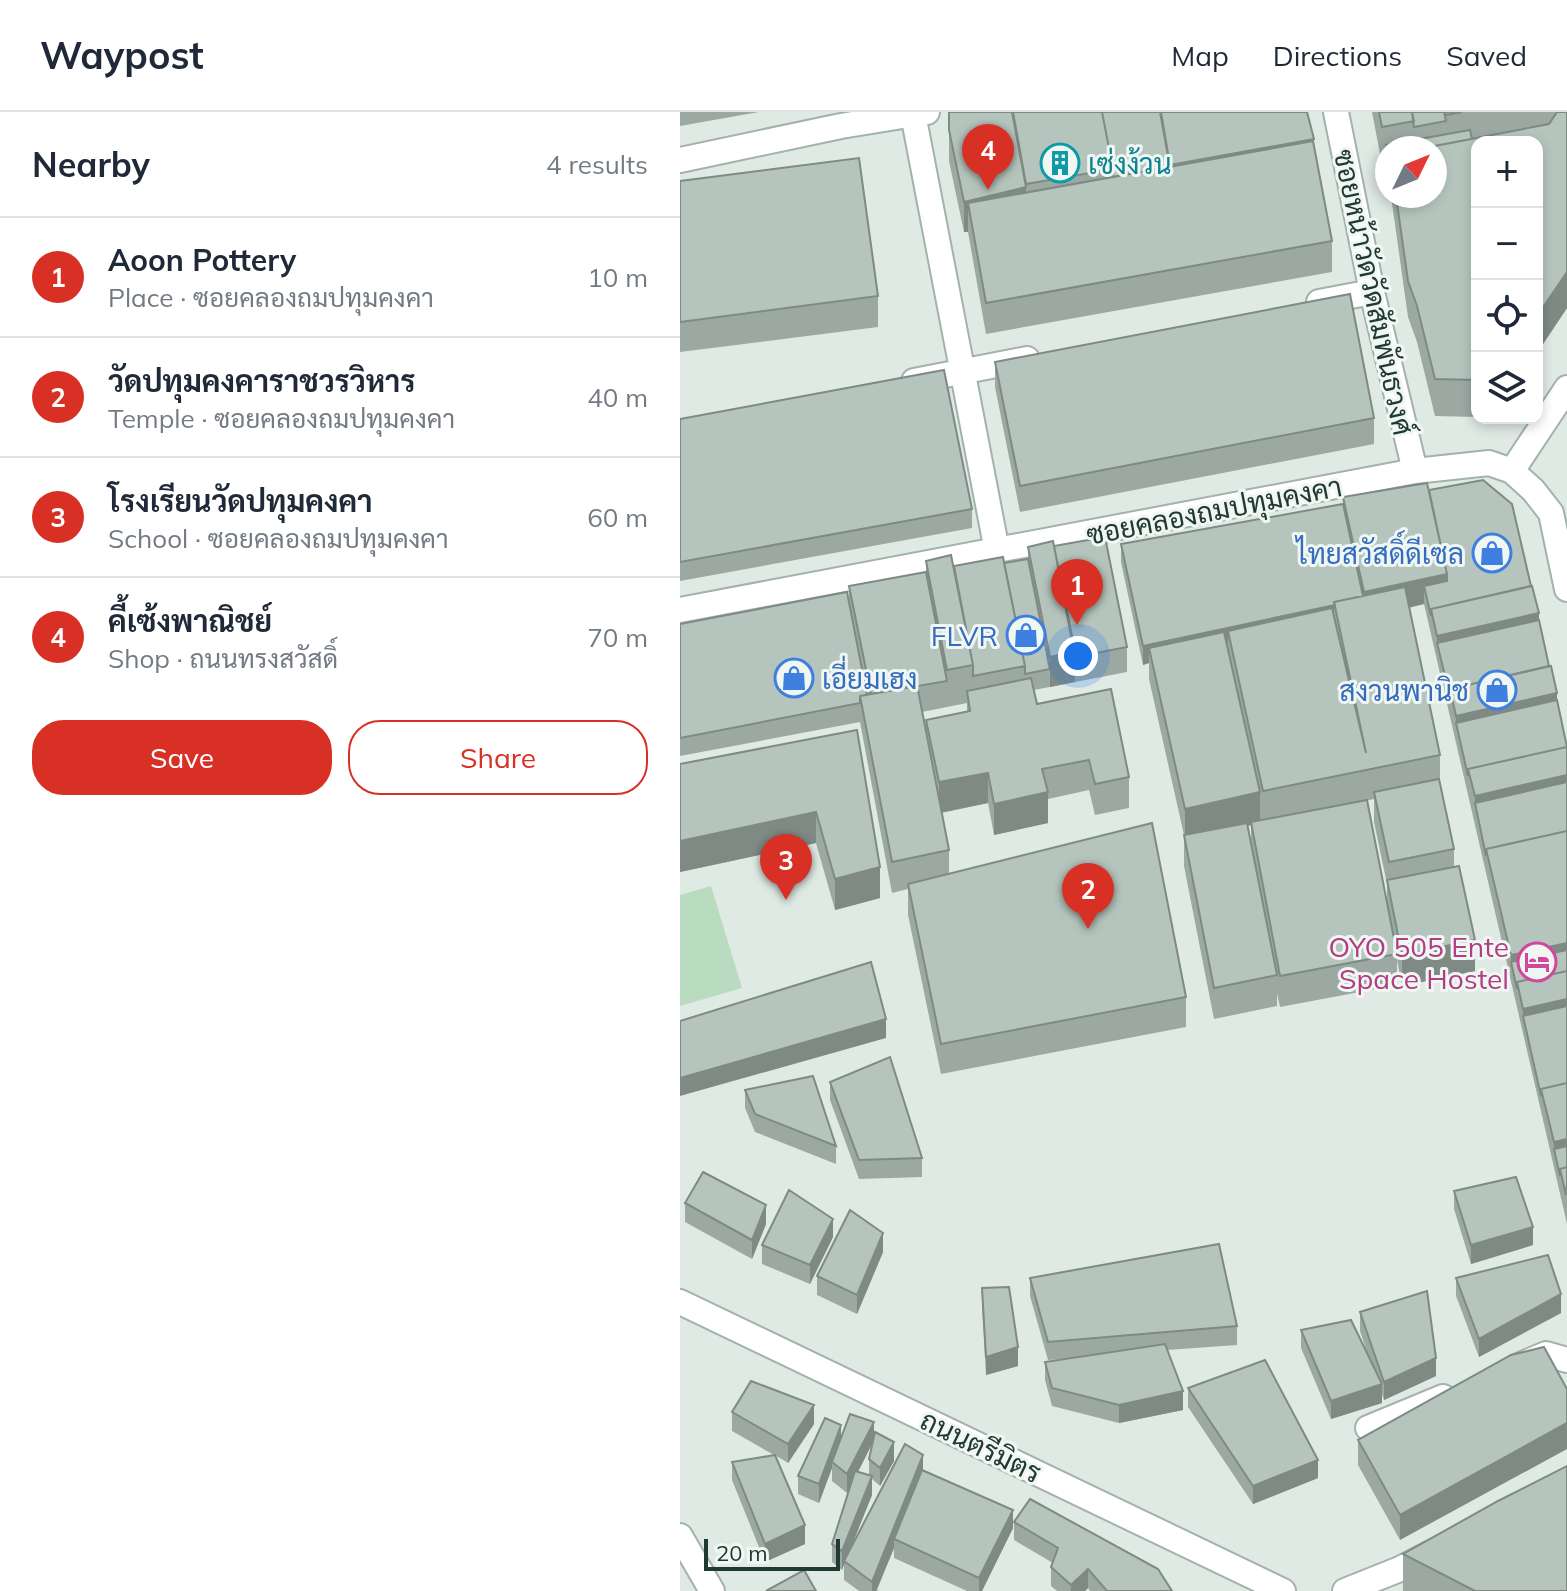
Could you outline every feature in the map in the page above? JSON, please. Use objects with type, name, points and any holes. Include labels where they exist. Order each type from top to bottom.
[{"type":"street","name":"ซอยหน้าวัดวัดสัมพันธวงศ์","points":[[1336,112],[1372,292],[1415,471]]},
{"type":"street","points":[[680,160],[840,119],[920,113],[961,372],[997,551]]},
{"type":"street","points":[[1302,306],[1372,292]]},
{"type":"street","points":[[899,384],[1054,354]]},
{"type":"street","points":[[1567,388],[1512,471],[1533,490],[1551,513],[1567,589]]},
{"type":"street","name":"ซอยคลองถมปทุมคงคา","points":[[680,610],[1415,471],[1489,463],[1512,471]]},
{"type":"street","name":"ถนนตรีมิตร","points":[[680,1302],[1283,1591]]},
{"type":"street","points":[[1491,1377],[1546,1354],[1567,1360]]},
{"type":"street","points":[[1368,1428],[1464,1388]]},
{"type":"street","points":[[680,1536],[710,1590]]},
{"type":"street","points":[[1345,1591],[1400,1569],[1456,1540]]},
{"type":"green space","points":[[711,886],[742,988],[680,1006],[680,895]]},
{"type":"building","points":[[949,112],[1012,112],[1026,187],[964,202],[949,130]]},
{"type":"building","points":[[1013,112],[1102,112],[1113,169],[1026,184]]},
{"type":"building","points":[[1102,112],[1160,112],[1170,167],[1113,177]]},
{"type":"building","points":[[1161,112],[1307,112],[1314,139],[1170,165]]},
{"type":"building","points":[[1379,112],[1412,112],[1414,121],[1382,127]]},
{"type":"building","points":[[1412,112],[1444,112],[1446,121],[1414,127]]},
{"type":"building","points":[[1557,112],[1567,112],[1567,272],[1543,307],[1543,136],[1486,136],[1549,124]]},
{"type":"building","points":[[1470,130],[1471,136],[1471,139],[1447,144],[1447,136],[1436,136]]},
{"type":"building","points":[[1471,139],[1471,380],[1435,379],[1408,281],[1398,208],[1447,208],[1447,144]]},
{"type":"building","points":[[1313,141],[1332,241],[986,303],[968,203]]},
{"type":"building","points":[[859,158],[878,296],[680,322],[680,181]]},
{"type":"building","points":[[1350,294],[1374,418],[1020,486],[995,362]]},
{"type":"building","points":[[944,370],[972,509],[680,562],[680,419]]},
{"type":"building","points":[[1483,480],[1512,504],[1531,586],[1431,609],[1431,616],[1424,586],[1447,581],[1447,574],[1429,490]]},
{"type":"building","points":[[1427,483],[1447,574],[1364,592],[1343,497]]},
{"type":"building","points":[[1343,504],[1363,596],[1334,602],[1335,605],[1143,646],[1121,544]]},
{"type":"building","points":[[1105,537],[1127,647],[1075,657],[1054,546]]},
{"type":"building","points":[[1053,541],[1075,651],[1050,657],[1028,547]]},
{"type":"building","points":[[951,555],[973,665],[947,670],[926,561]]},
{"type":"building","points":[[1003,557],[1025,666],[973,676],[954,566]]},
{"type":"building","name":"FLVR","points":[[1028,559],[1050,669],[1025,674],[1004,563]]},
{"type":"building","points":[[926,572],[947,681],[871,694],[849,586]]},
{"type":"building","points":[[1532,586],[1539,613],[1437,636],[1431,609]]},
{"type":"building","points":[[1405,587],[1440,755],[1263,791],[1228,631],[1332,608],[1366,753],[1334,602]]},
{"type":"building","points":[[847,592],[867,695],[860,696],[860,703],[680,738],[680,624]]},
{"type":"building","points":[[1539,620],[1549,666],[1450,689],[1450,696],[1437,643]]},
{"type":"building","points":[[1224,632],[1260,792],[1185,809],[1149,648]]},
{"type":"building","name":"สงวนพานิช","points":[[1551,666],[1557,693],[1456,716],[1450,689]]},
{"type":"building","points":[[1031,678],[1037,704],[1111,689],[1129,777],[1095,784],[1089,760],[1042,769],[1048,792],[994,804],[988,773],[939,782],[926,720],[970,711],[967,691]]},
{"type":"building","points":[[917,685],[949,850],[892,862],[860,696]]},
{"type":"building","points":[[1557,700],[1567,747],[1468,769],[1468,776],[1456,723]]},
{"type":"building","points":[[857,730],[880,867],[835,879],[816,812],[680,841],[680,764]]},
{"type":"building","points":[[1567,747],[1567,775],[1475,796],[1468,769]]},
{"type":"building","points":[[1439,779],[1454,849],[1389,862],[1374,792]]},
{"type":"building","points":[[1567,782],[1567,831],[1486,849],[1486,856],[1475,803]]},
{"type":"building","points":[[1367,800],[1397,954],[1280,976],[1251,822]]},
{"type":"building","points":[[1152,823],[1186,997],[941,1044],[908,884]]},
{"type":"building","points":[[1247,823],[1277,975],[1214,988],[1184,835]]},
{"type":"building","points":[[1567,831],[1567,943],[1511,955],[1486,849]]},
{"type":"building","points":[[1459,866],[1475,940],[1402,955],[1387,880]]},
{"type":"building","name":"OYO 505 Ente Space Hostel","points":[[1567,950],[1567,971],[1517,982],[1517,989],[1511,962]]},
{"type":"building","points":[[871,962],[886,1019],[680,1078],[680,1021]]},
{"type":"building","points":[[1567,971],[1567,999],[1523,1009],[1517,982]]},
{"type":"building","points":[[1567,1006],[1567,1083],[1541,1089],[1541,1096],[1523,1016]]},
{"type":"building","points":[[890,1057],[922,1158],[859,1160],[830,1082]]},
{"type":"building","points":[[813,1076],[836,1146],[755,1114],[745,1090]]},
{"type":"building","points":[[1567,1083],[1567,1139],[1554,1142],[1541,1089]]},
{"type":"building","points":[[1567,1146],[1567,1167],[1560,1169],[1560,1176],[1554,1149]]},
{"type":"building","points":[[1567,1167],[1567,1184],[1566,1195],[1560,1169]]},
{"type":"building","points":[[703,1172],[766,1205],[752,1240],[685,1203]]},
{"type":"building","points":[[1516,1177],[1533,1227],[1471,1245],[1454,1191]]},
{"type":"building","points":[[789,1190],[833,1219],[810,1265],[762,1245]]},
{"type":"building","points":[[850,1210],[883,1233],[857,1295],[817,1276]]},
{"type":"building","points":[[1219,1244],[1237,1326],[1048,1342],[1030,1278]]},
{"type":"building","points":[[1548,1255],[1561,1294],[1479,1339],[1456,1278]]},
{"type":"building","points":[[1009,1287],[1018,1347],[986,1357],[982,1288]]},
{"type":"building","points":[[1427,1291],[1436,1358],[1384,1382],[1360,1312]]},
{"type":"building","points":[[1351,1320],[1382,1384],[1331,1401],[1301,1330]]},
{"type":"building","points":[[1165,1344],[1183,1391],[1119,1405],[1052,1388],[1045,1362]]},
{"type":"building","points":[[1544,1347],[1567,1389],[1567,1423],[1400,1515],[1358,1440],[1511,1355]]},
{"type":"building","points":[[1265,1360],[1318,1460],[1253,1486],[1188,1388]]},
{"type":"building","points":[[751,1381],[814,1405],[788,1444],[732,1412]]},
{"type":"building","points":[[850,1414],[874,1422],[847,1474],[832,1462]]},
{"type":"building","points":[[825,1418],[841,1425],[819,1484],[798,1476]]},
{"type":"building","points":[[875,1432],[894,1442],[880,1468],[869,1459]]},
{"type":"building","points":[[905,1444],[923,1455],[872,1582],[844,1561]]},
{"type":"building","points":[[775,1455],[805,1525],[765,1544],[732,1462]]},
{"type":"building","points":[[1567,1466],[1567,1591],[1475,1591],[1403,1554],[1498,1501]]},
{"type":"building","points":[[922,1470],[1013,1510],[979,1578],[894,1539]]},
{"type":"building","points":[[855,1471],[872,1476],[842,1551],[832,1544]]},
{"type":"building","points":[[1030,1499],[1158,1569],[1172,1591],[1107,1591],[1088,1569],[1071,1585],[1051,1567],[1058,1548],[1014,1522]]},
{"type":"building","points":[[804,1570],[816,1591],[766,1591]]},
{"type":"place","name":"เซ่งง้วน","points":[[1060,163]]},
{"type":"place","name":"คี้เซ้งพาณิชย์","points":[[988,190]]},
{"type":"place","name":"ไทยสวัสดิ์ดีเซล","points":[[1492,553]]},
{"type":"place","name":"Aoon Pottery","points":[[1077,625]]},
{"type":"place","name":"FLVR","points":[[1026,635]]},
{"type":"place","name":"เอี่ยมเฮง","points":[[794,678]]},
{"type":"place","name":"สงวนพานิช","points":[[1497,690]]},
{"type":"place","name":"โรงเรียนวัดปทุมคงคา","points":[[786,900]]},
{"type":"place","name":"วัดปทุมคงคาราชวรวิหาร","points":[[1088,929]]},
{"type":"place","name":"OYO 505 Ente Space Hostel","points":[[1537,962]]}]
